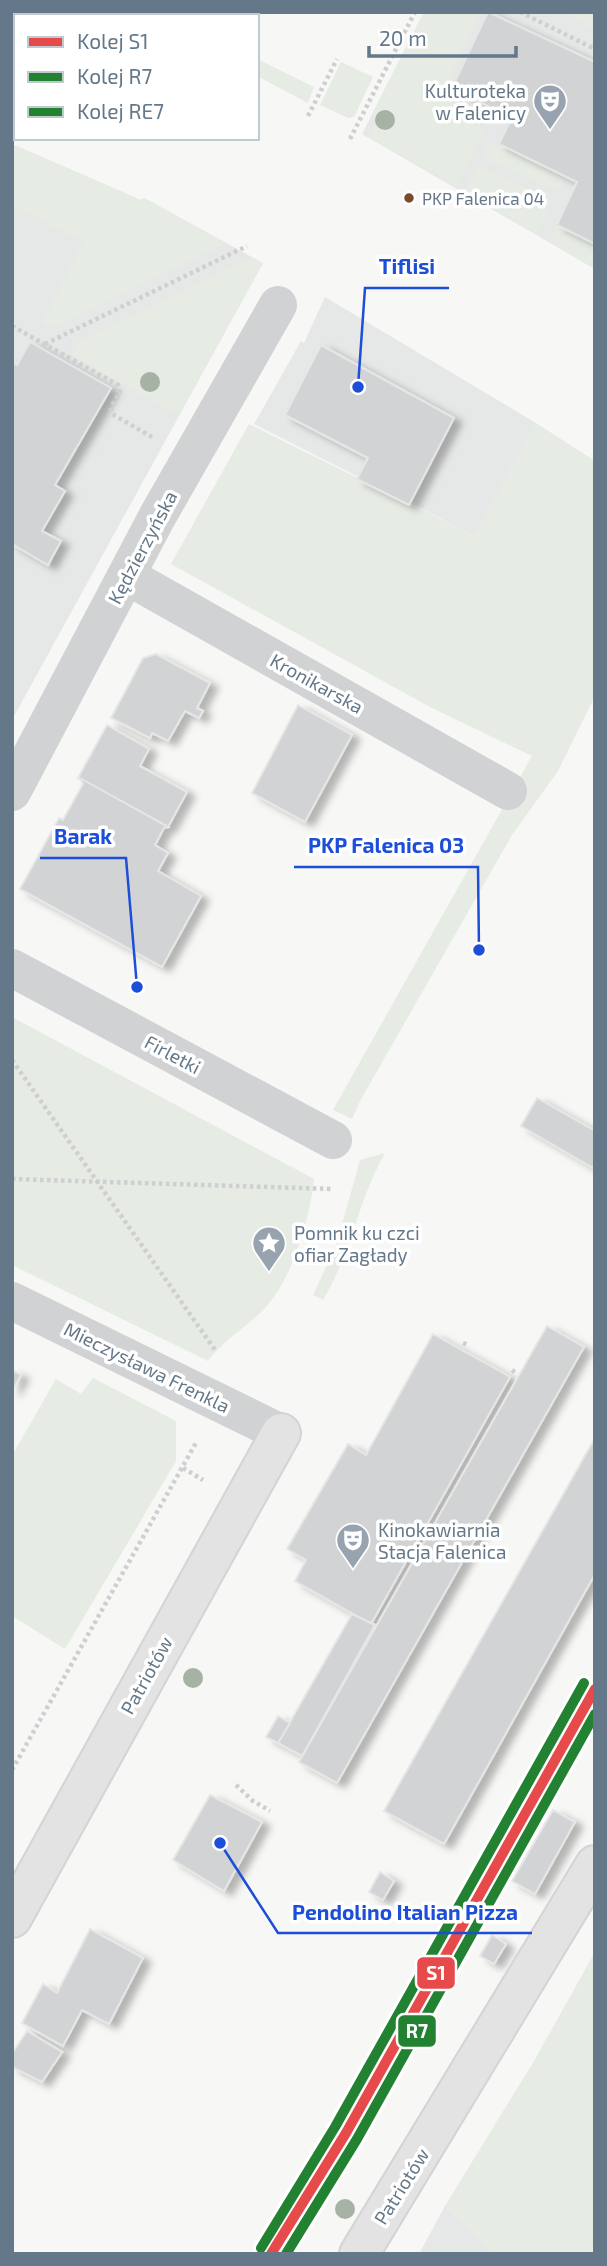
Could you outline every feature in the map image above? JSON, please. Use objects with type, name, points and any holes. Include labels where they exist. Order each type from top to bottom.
[{"type":"main road","name":"Patriotów","points":[[12,1918],[281,1433]]},
{"type":"main road","name":"Patriotów","points":[[359,2254],[595,1866]]},
{"type":"street","name":"Kędzierzyńska","points":[[12,792],[189,458],[278,305]]},
{"type":"street","name":"Kronikarska","points":[[127,576],[508,791]]},
{"type":"street","name":"Firletki","points":[[12,968],[333,1140]]},
{"type":"street","name":"Mieczysława Frenkla","points":[[12,1301],[281,1433]]},
{"type":"path","points":[[350,139],[415,12]]},
{"type":"path","points":[[520,12],[595,48]]},
{"type":"path","points":[[307,116],[337,59]]},
{"type":"path","points":[[45,344],[247,246]]},
{"type":"path","points":[[12,326],[118,385],[120,392],[110,410],[122,421]]},
{"type":"path","points":[[12,1060],[215,1350]]},
{"type":"path","points":[[12,1179],[332,1189]]},
{"type":"path","points":[[512,1370],[517,1374]]},
{"type":"path","points":[[12,1770],[183,1468]]},
{"type":"path","points":[[236,1785],[253,1801],[270,1811]]},
{"type":"shaded area","points":[[424,12],[564,12],[595,28],[595,269],[362,134]]},
{"type":"shaded area","points":[[424,12],[481,12],[446,85],[457,92],[448,110],[486,129],[457,187],[369,137],[377,120],[371,116]]},
{"type":"shaded area","points":[[564,12],[595,12],[595,28]]},
{"type":"shaded area","points":[[259,60],[314,87],[308,103],[259,77]]},
{"type":"shaded area","points":[[341,62],[373,77],[354,117],[348,118],[320,105]]},
{"type":"shaded area","points":[[489,143],[497,147],[499,144],[566,176],[557,192],[482,157]]},
{"type":"shaded area","points":[[12,144],[141,200],[144,198],[263,263],[12,720]]},
{"type":"shaded area","points":[[12,144],[141,200],[144,198],[226,243],[58,326],[42,324],[83,242],[12,205]]},
{"type":"shaded area","points":[[478,165],[553,201],[537,234],[465,192]]},
{"type":"shaded area","points":[[557,225],[595,244],[595,269],[549,242]]},
{"type":"shaded area","points":[[251,257],[263,263],[178,416],[71,354],[76,343]]},
{"type":"shaded area","points":[[325,297],[536,423],[475,536],[254,424],[301,341],[304,343]]},
{"type":"shaded area","points":[[536,423],[595,461],[595,696],[558,771],[512,835],[352,1119],[333,1110],[532,756],[432,708],[171,564],[249,424],[475,536]]},
{"type":"shaded area","points":[[12,1017],[314,1179],[304,1230],[283,1282],[264,1309],[221,1346],[208,1361],[12,1265]]},
{"type":"shaded area","points":[[385,1153],[368,1189],[333,1282],[323,1300],[313,1295],[336,1246],[360,1160]]},
{"type":"shaded area","points":[[93,1378],[176,1421],[176,1461],[65,1649],[12,1616],[12,1456],[56,1379],[81,1394]]},
{"type":"shaded area","points":[[595,1952],[595,2254],[494,2254],[445,2206],[534,2061]]},
{"type":"shaded area","points":[[445,2206],[494,2254],[419,2254]]},
{"type":"building","name":"Kulturoteka w Falenicy","points":[[488,12],[595,62],[595,244],[557,225],[577,182],[499,144],[512,118],[452,88]]},
{"type":"building","points":[[30,342],[111,388],[55,485],[65,491],[42,531],[61,541],[48,565],[12,544],[12,362],[17,365]]},
{"type":"building","points":[[321,345],[454,418],[409,505],[357,479],[368,458],[285,415]]},
{"type":"building","points":[[156,654],[210,683],[197,708],[203,711],[199,718],[185,711],[168,741],[152,733],[150,738],[111,718],[143,658]]},
{"type":"building","points":[[298,705],[352,735],[305,822],[252,793]]},
{"type":"building","points":[[107,725],[149,749],[140,766],[187,792],[168,827],[78,778]]},
{"type":"building","points":[[80,778],[168,827],[164,828],[155,845],[168,853],[158,871],[201,896],[162,967],[20,889],[59,818],[63,820],[83,784]]},
{"type":"building","points":[[537,1098],[595,1131],[595,1169],[521,1126]]},
{"type":"building","points":[[547,1326],[584,1347],[337,1783],[299,1762]]},
{"type":"building","points":[[433,1334],[510,1377],[371,1624],[295,1581],[306,1560],[287,1549],[348,1444],[366,1455]]},
{"type":"building","points":[[12,1370],[21,1375],[12,1391]]},
{"type":"building","points":[[595,1438],[595,1574],[444,1844],[384,1811]]},
{"type":"building","points":[[352,1614],[375,1625],[302,1756],[278,1743]]},
{"type":"building","points":[[278,1716],[290,1723],[278,1743],[266,1737]]},
{"type":"building","points":[[210,1795],[262,1822],[224,1891],[173,1860]]},
{"type":"building","points":[[553,1810],[575,1822],[535,1894],[512,1881]]},
{"type":"building","points":[[380,1872],[394,1881],[383,1900],[369,1892]]},
{"type":"building","points":[[90,1929],[143,1958],[109,2024],[82,2010],[63,2046],[22,2023],[43,1984],[57,1993]]},
{"type":"building","points":[[492,1935],[506,1944],[494,1964],[480,1956]]},
{"type":"building","points":[[27,2031],[62,2052],[42,2082],[12,2067],[12,2054]]},
{"type":"rail line","name":"RE7","points":[[261,2248],[335,2127],[584,1683]]},
{"type":"rail line","name":"S1","points":[[271,2254],[346,2133],[595,1689]]},
{"type":"rail line","name":"R7","points":[[286,2254],[357,2139],[595,1714]]},
{"type":"place","name":"Kulturoteka w Falenicy","points":[[550,131]]},
{"type":"place","name":"PKP Falenica 04","points":[[409,198]]},
{"type":"place","name":"Tiflisi","points":[[358,387]]},
{"type":"place","name":"PKP Falenica 03","points":[[479,950]]},
{"type":"place","name":"Barak","points":[[137,987]]},
{"type":"place","name":"Pomnik ku czci ofiar Zagłady","points":[[269,1273]]},
{"type":"place","name":"Kinokawiarnia Stacja Falenica","points":[[353,1570]]},
{"type":"place","name":"Pendolino Italian Pizza","points":[[220,1843]]}]
